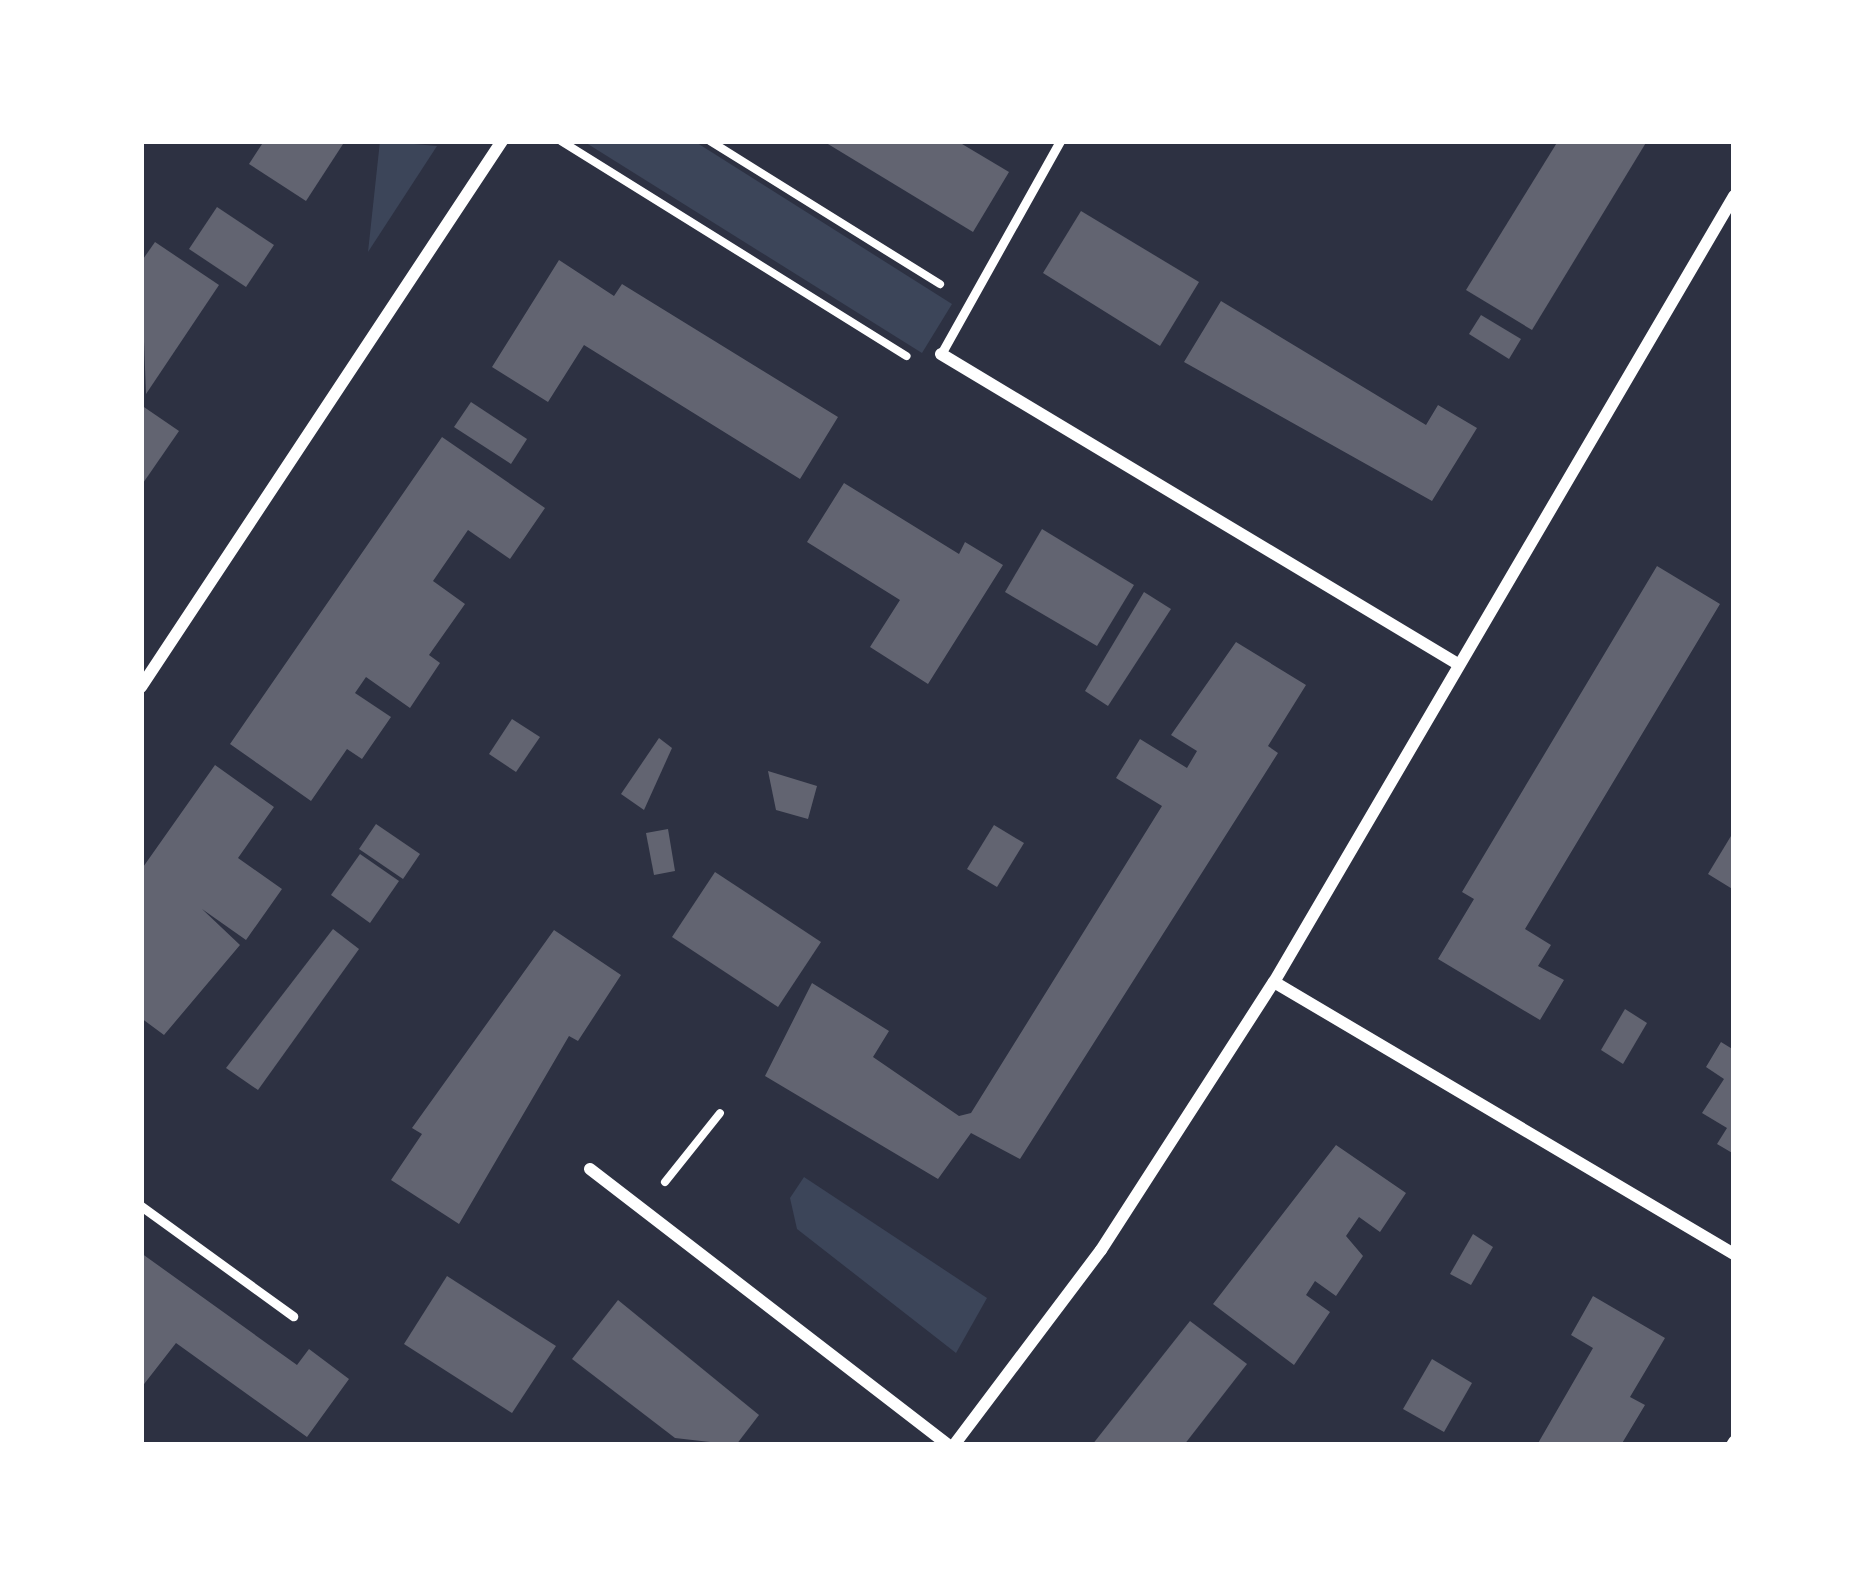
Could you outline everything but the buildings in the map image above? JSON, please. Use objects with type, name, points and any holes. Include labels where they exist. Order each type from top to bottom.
[{"type":"street","points":[[141,687],[502,141]]},
{"type":"street","points":[[590,1169],[951,1445],[1101,1250],[1274,982],[1456,662],[1734,196]]},
{"type":"street","points":[[941,354],[1456,662]]},
{"type":"street","points":[[1274,982],[1734,1254]]},
{"type":"lane","points":[[941,354],[1060,141]]},
{"type":"lane","points":[[141,1206],[293,1316]]},
{"type":"path","points":[[561,141],[914,360],[941,354]]},
{"type":"path","points":[[710,141],[972,304]]},
{"type":"path","points":[[643,1210],[720,1112]]},
{"type":"shaded area","points":[[380,141],[437,146],[368,252]]},
{"type":"shaded area","points":[[583,141],[694,141],[952,304],[922,353]]},
{"type":"shaded area","points":[[804,1177],[987,1298],[956,1353],[797,1229],[790,1198]]}]
